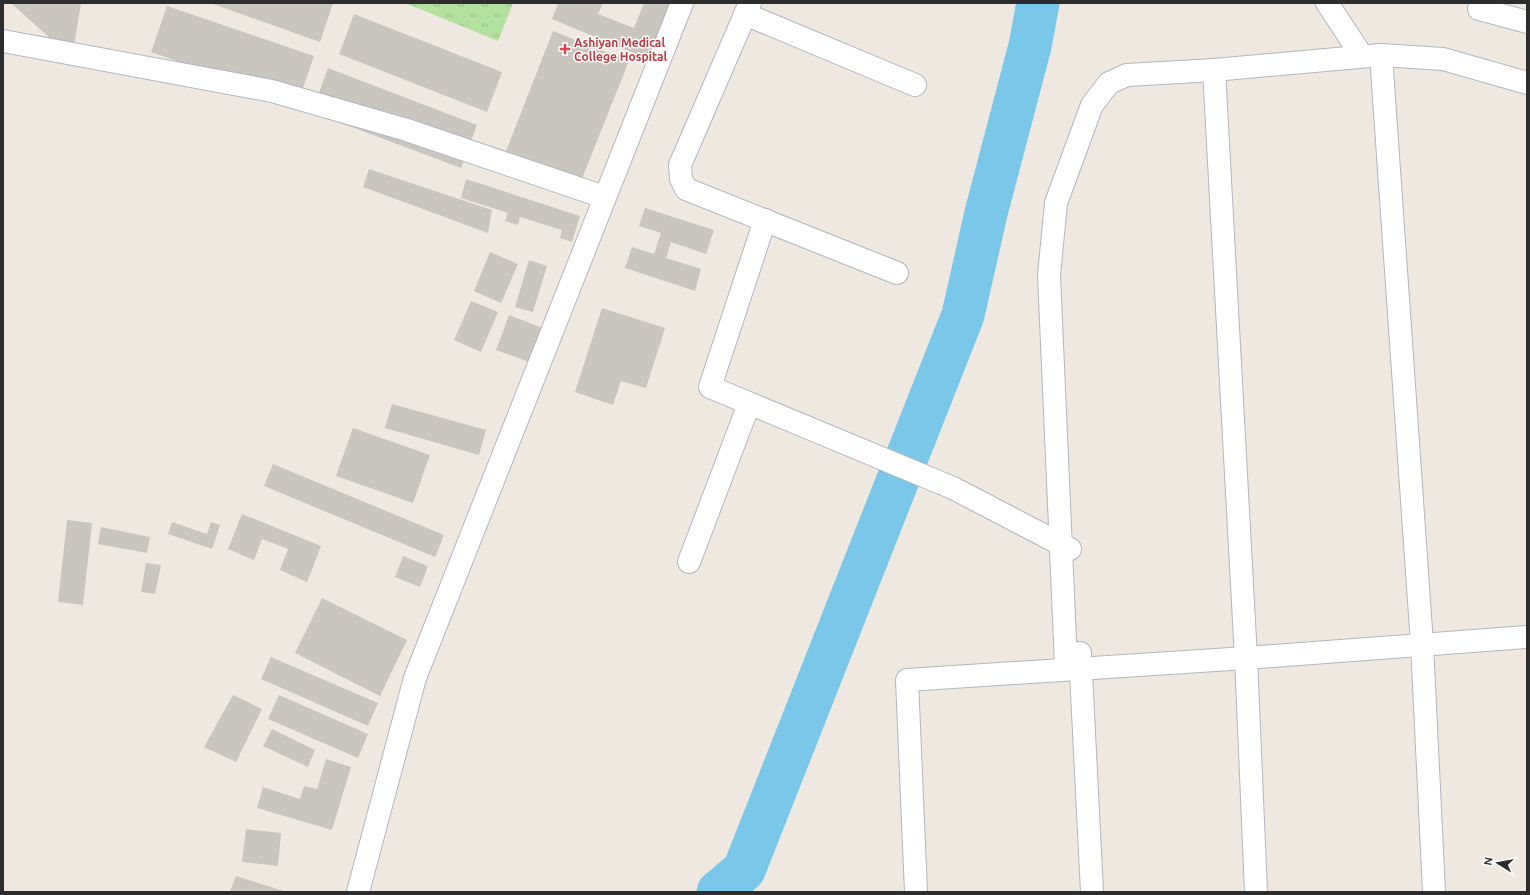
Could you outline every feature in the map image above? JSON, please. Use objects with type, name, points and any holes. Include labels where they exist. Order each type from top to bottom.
[{"type":"street","points":[[358,892],[415,678],[682,3]]},
{"type":"street","points":[[1327,3],[1372,56],[1422,644],[1434,892]]},
{"type":"street","points":[[897,273],[686,189],[681,179],[680,165],[748,8],[915,85]]},
{"type":"street","points":[[1479,9],[1527,22]]},
{"type":"street","points":[[3,41],[272,91],[407,130],[604,198]]},
{"type":"street","points":[[1092,892],[1073,666],[1049,275],[1056,204],[1092,105],[1109,83],[1127,75],[1214,70],[1372,56],[1443,59],[1527,83]]},
{"type":"street","points":[[1214,70],[1246,658],[1256,892]]},
{"type":"street","points":[[765,220],[710,387],[953,488],[1075,551]]},
{"type":"street","points":[[1061,263],[1075,551],[1073,666]]},
{"type":"street","points":[[689,562],[749,404]]},
{"type":"street","points":[[916,892],[907,680],[1073,666],[1246,658],[1527,637]]},
{"type":"green space","points":[[405,3],[513,3],[498,41]]},
{"type":"building","points":[[11,3],[81,3],[72,58]]},
{"type":"building","points":[[210,3],[333,3],[320,42]]},
{"type":"building","points":[[558,3],[603,3],[598,14],[634,28],[644,3],[670,3],[648,59],[552,19]]},
{"type":"building","points":[[167,6],[314,56],[298,103],[151,52]]},
{"type":"building","points":[[354,14],[502,72],[487,112],[339,54]]},
{"type":"building","points":[[553,31],[629,61],[581,181],[506,151]]},
{"type":"building","points":[[328,68],[477,125],[461,168],[312,112]]},
{"type":"building","points":[[369,169],[492,210],[488,233],[363,187]]},
{"type":"building","points":[[466,179],[580,216],[572,242],[560,238],[562,230],[520,217],[518,225],[505,221],[508,213],[461,198]]},
{"type":"building","points":[[645,208],[714,230],[706,254],[671,242],[666,258],[701,269],[695,291],[625,268],[632,247],[654,254],[661,233],[639,226]]},
{"type":"building","points":[[490,252],[518,264],[501,303],[474,291]]},
{"type":"building","points":[[529,260],[547,266],[533,312],[515,307]]},
{"type":"building","points":[[471,301],[498,312],[481,352],[454,340]]},
{"type":"building","points":[[602,308],[665,328],[646,388],[621,381],[613,405],[575,392]]},
{"type":"building","points":[[509,315],[545,329],[532,363],[496,350]]},
{"type":"building","points":[[392,404],[486,430],[479,455],[385,428]]},
{"type":"building","points":[[353,428],[430,455],[413,503],[336,476]]},
{"type":"building","points":[[273,464],[444,535],[435,557],[264,486]]},
{"type":"building","points":[[242,514],[321,546],[307,582],[280,570],[288,549],[262,539],[254,560],[228,549]]},
{"type":"building","points":[[67,520],[92,523],[83,605],[58,602]]},
{"type":"building","points":[[172,522],[207,534],[211,522],[220,525],[212,549],[168,534]]},
{"type":"building","points":[[101,527],[150,537],[147,553],[98,544]]},
{"type":"building","points":[[403,556],[428,566],[420,587],[395,577]]},
{"type":"building","points":[[146,563],[161,565],[155,594],[141,592]]},
{"type":"building","points":[[322,598],[407,640],[380,696],[295,653]]},
{"type":"building","points":[[271,657],[378,703],[368,726],[261,679]]},
{"type":"building","points":[[233,695],[262,709],[236,762],[204,747]]},
{"type":"building","points":[[279,695],[368,734],[358,758],[268,719]]},
{"type":"building","points":[[272,729],[315,750],[308,767],[263,746]]},
{"type":"building","points":[[326,759],[351,767],[332,830],[257,808],[263,787],[300,799],[304,786],[317,789]]},
{"type":"building","points":[[246,829],[281,833],[278,866],[242,862]]},
{"type":"building","points":[[236,876],[287,892],[230,892]]},
{"type":"waterway","points":[[718,892],[744,870],[963,315],[986,213],[1030,46],[1038,3]]},
{"type":"place","name":"Ashiyan Medical College Hospital","points":[[565,49]]}]
